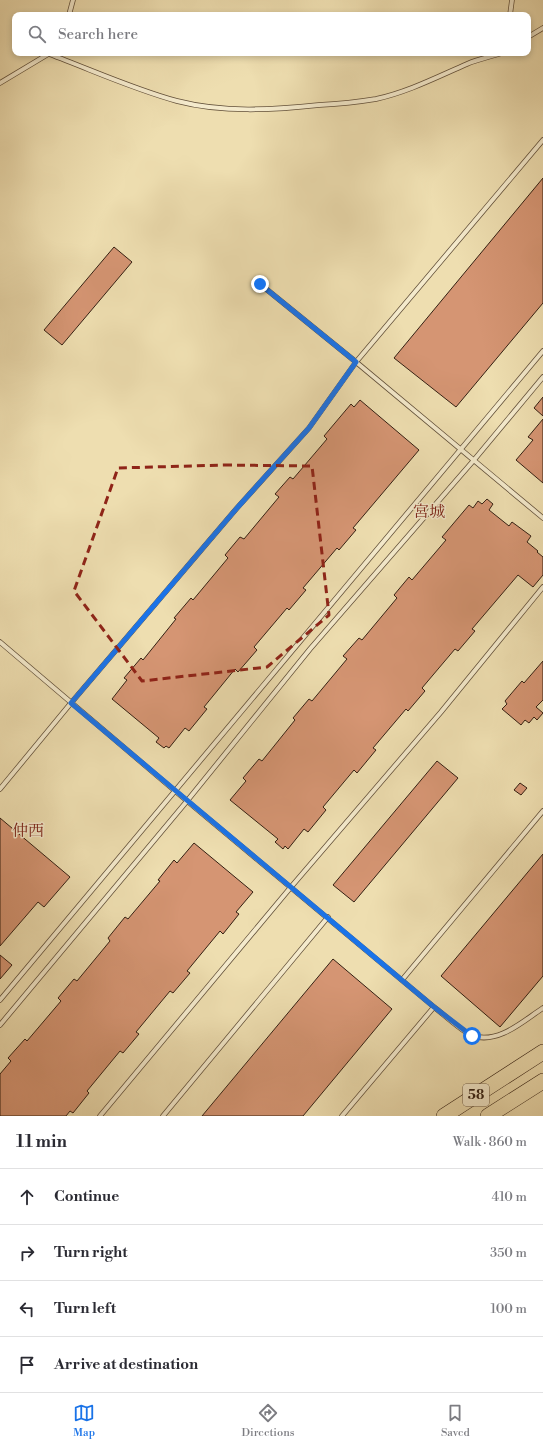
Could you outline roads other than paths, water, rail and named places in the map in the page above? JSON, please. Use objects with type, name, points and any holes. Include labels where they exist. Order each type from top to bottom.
[{"type":"highway","name":"58","points":[[444,1116],[543,1052]]},
{"type":"highway","name":"58","points":[[488,1116],[543,1081]]},
{"type":"lane","points":[[69,12],[73,0]]},
{"type":"lane","points":[[510,12],[512,0]]},
{"type":"lane","points":[[531,35],[543,28]]},
{"type":"lane","points":[[0,83],[45,56]]},
{"type":"lane","points":[[57,56],[132,87],[178,101],[208,106],[244,109],[292,108],[377,99],[425,83],[469,63],[492,56]]},
{"type":"lane","points":[[0,789],[237,508],[309,428],[356,362],[543,140]]},
{"type":"lane","points":[[260,284],[543,518]]},
{"type":"lane","points":[[0,1000],[174,790],[543,351]]},
{"type":"lane","points":[[0,1025],[187,801],[310,649],[474,460],[543,377]]},
{"type":"lane","points":[[100,1116],[291,886],[441,712],[543,587]]},
{"type":"lane","points":[[0,642],[187,801],[291,886],[434,1007],[472,1036],[488,1038],[504,1033],[543,1008]]},
{"type":"lane","points":[[402,980],[543,811]]},
{"type":"lane","points":[[163,1116],[328,917]]},
{"type":"lane","points":[[342,1116],[434,1007]]},
{"type":"district","name":"宮城","points":[[429,512]]},
{"type":"district","name":"仲西","points":[[28,831]]}]
